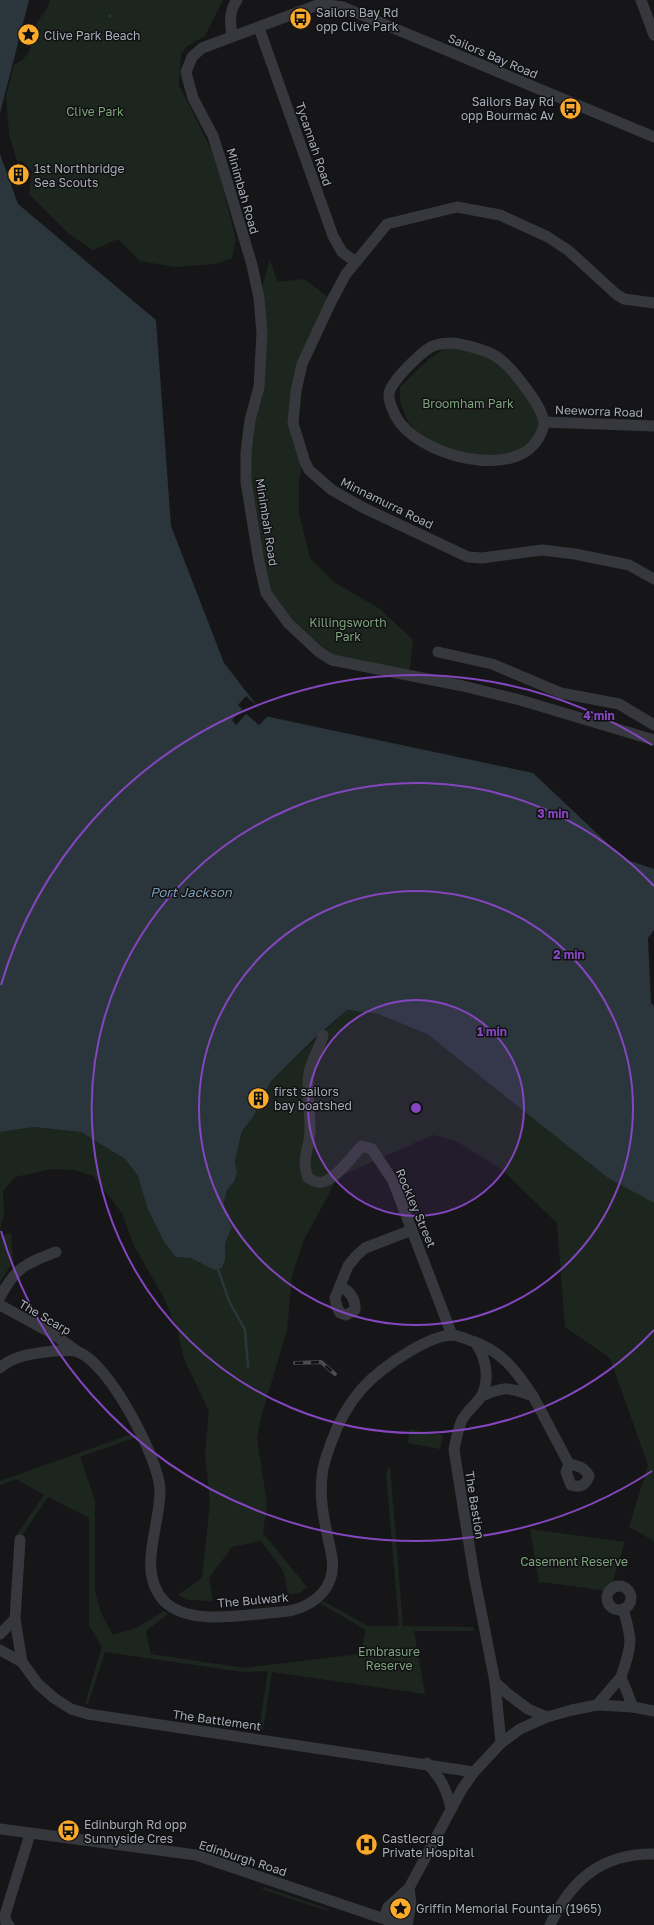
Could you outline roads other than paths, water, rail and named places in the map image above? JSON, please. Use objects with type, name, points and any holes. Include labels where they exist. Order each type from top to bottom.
[{"type":"street","points":[[232,36],[230,20],[233,6],[238,0]]},
{"type":"street","points":[[641,0],[654,35]]},
{"type":"street","name":"Sailors Bay Road","points":[[202,48],[232,36],[259,28],[318,2],[344,3],[654,137]]},
{"type":"street","name":"Tycannah Road","points":[[259,28],[333,236],[342,252],[356,262]]},
{"type":"street","name":"Minimbah Road","points":[[202,48],[192,57],[186,72],[193,98],[213,136],[252,265],[259,298],[262,333],[260,387],[250,420],[246,452],[246,482],[266,593],[288,623],[319,652],[332,660],[463,686],[520,700],[654,740]]},
{"type":"street","name":"Minnamurra Road","points":[[654,303],[630,300],[620,296],[570,251],[548,237],[500,215],[468,208],[450,207],[387,224],[344,279],[320,325],[302,364],[296,391],[293,423],[309,470],[332,490],[362,507],[468,556],[482,558],[542,550],[575,554],[629,565],[654,578]]},
{"type":"street","points":[[454,343],[471,346],[494,355],[511,367],[529,392],[544,422],[542,431],[535,444],[519,456],[504,459],[463,458],[432,448],[410,434],[399,421],[393,410],[389,394],[391,388],[397,380],[432,347],[454,343]]},
{"type":"street","name":"Neeworra Road","points":[[544,422],[654,426]]},
{"type":"street","points":[[438,652],[497,666],[541,686],[561,693],[619,704],[654,725]]},
{"type":"street","name":"Rockley Street","points":[[323,1035],[321,1045],[310,1071],[307,1101],[310,1128],[304,1162],[308,1178],[316,1182],[323,1182],[343,1167],[362,1146],[372,1149],[393,1181],[452,1334]]},
{"type":"street","points":[[341,1288],[348,1266],[365,1248],[412,1230]]},
{"type":"street","points":[[0,1298],[10,1279],[26,1264],[56,1252]]},
{"type":"street","name":"The Scarp","points":[[0,1305],[34,1322],[77,1351]]},
{"type":"street","points":[[452,1334],[496,1352],[515,1369],[533,1396],[570,1464]]},
{"type":"street","name":"The Bulwark","points":[[77,1351],[94,1362],[110,1380],[137,1427],[153,1461],[160,1488],[158,1517],[151,1557],[151,1574],[155,1588],[164,1600],[176,1611],[194,1616],[222,1616],[287,1612],[307,1605],[322,1596],[330,1580],[333,1561],[326,1533],[322,1476],[326,1457],[338,1424],[355,1396],[377,1373],[417,1347],[433,1339],[452,1334]]},
{"type":"street","name":"The Bastion","points":[[474,1342],[483,1355],[486,1377],[482,1396],[463,1419],[456,1435],[454,1450],[474,1575],[495,1682],[499,1710],[501,1743]]},
{"type":"street","points":[[0,1368],[16,1357],[52,1352],[77,1351]]},
{"type":"street","points":[[482,1396],[497,1389],[512,1388],[533,1396]]},
{"type":"street","name":"The Battlement","points":[[20,1540],[16,1624],[22,1662]]},
{"type":"street","points":[[597,1705],[621,1677],[631,1647],[630,1633],[623,1609]]},
{"type":"street","points":[[0,1634],[16,1624]]},
{"type":"street","name":"The Battlement","points":[[0,1650],[22,1662],[38,1684],[54,1698],[71,1709],[88,1714],[427,1763],[474,1772]]},
{"type":"street","points":[[621,1677],[633,1707]]},
{"type":"street","points":[[495,1682],[528,1709],[547,1717]]},
{"type":"street","points":[[384,1918],[388,1907],[409,1888],[451,1808],[474,1772],[501,1743],[520,1729],[547,1717],[572,1710],[597,1705],[633,1707],[654,1711]]},
{"type":"street","points":[[427,1763],[439,1776],[446,1787],[451,1808]]},
{"type":"street","name":"Edinburgh Road","points":[[0,1829],[196,1856],[402,1925]]},
{"type":"street","points":[[9,1925],[6,1923],[5,1915],[30,1834]]},
{"type":"street","points":[[550,1925],[572,1889],[587,1874],[607,1862],[630,1855],[654,1854]]},
{"type":"street","points":[[407,1925],[411,1904],[409,1888]]},
{"type":"water","points":[[0,0],[29,0],[0,113]]},
{"type":"water","name":"Port Jackson","points":[[0,154],[18,204],[156,320],[171,526],[224,663],[265,716],[533,773],[624,859],[654,869],[654,930],[648,938],[651,1003],[654,1006],[654,1203],[608,1178],[427,1034],[378,1014],[347,1010],[315,1038],[271,1081],[253,1117],[242,1131],[235,1161],[237,1173],[234,1182],[227,1190],[224,1202],[227,1217],[232,1227],[225,1244],[225,1260],[222,1268],[214,1270],[191,1258],[176,1257],[164,1242],[147,1207],[138,1176],[125,1159],[81,1132],[34,1127],[0,1132]]},
{"type":"waterway","points":[[218,1269],[229,1301],[245,1330],[248,1367]]},
{"type":"railway","points":[[295,1363],[321,1362],[335,1374]]},
{"type":"place","name":"Sailors Bay Rd opp Clive Park","points":[[300,19]]},
{"type":"place","name":"Clive Park Beach","points":[[29,35]]},
{"type":"place","name":"Sailors Bay Rd opp Bourmac Av","points":[[570,108]]},
{"type":"place","name":"1st Northbridge Sea Scouts","points":[[18,175]]},
{"type":"place","name":"first sailors bay boatshed","points":[[258,1098]]},
{"type":"place","name":"Edinburgh Rd opp Sunnyside Cres","points":[[68,1831]]},
{"type":"place","name":"Castlecrag Private Hospital","points":[[367,1845]]},
{"type":"place","name":"Griffin Memorial Fountain (1965)","points":[[401,1908]]},
{"type":"park label","name":"Clive Park","points":[[95,111]]},
{"type":"park label","name":"Broomham Park","points":[[468,403]]},
{"type":"park label","name":"Killingsworth Park","points":[[348,629]]},
{"type":"park label","name":"Casement Reserve","points":[[574,1561]]},
{"type":"park label","name":"Embrasure Reserve","points":[[389,1658]]}]
